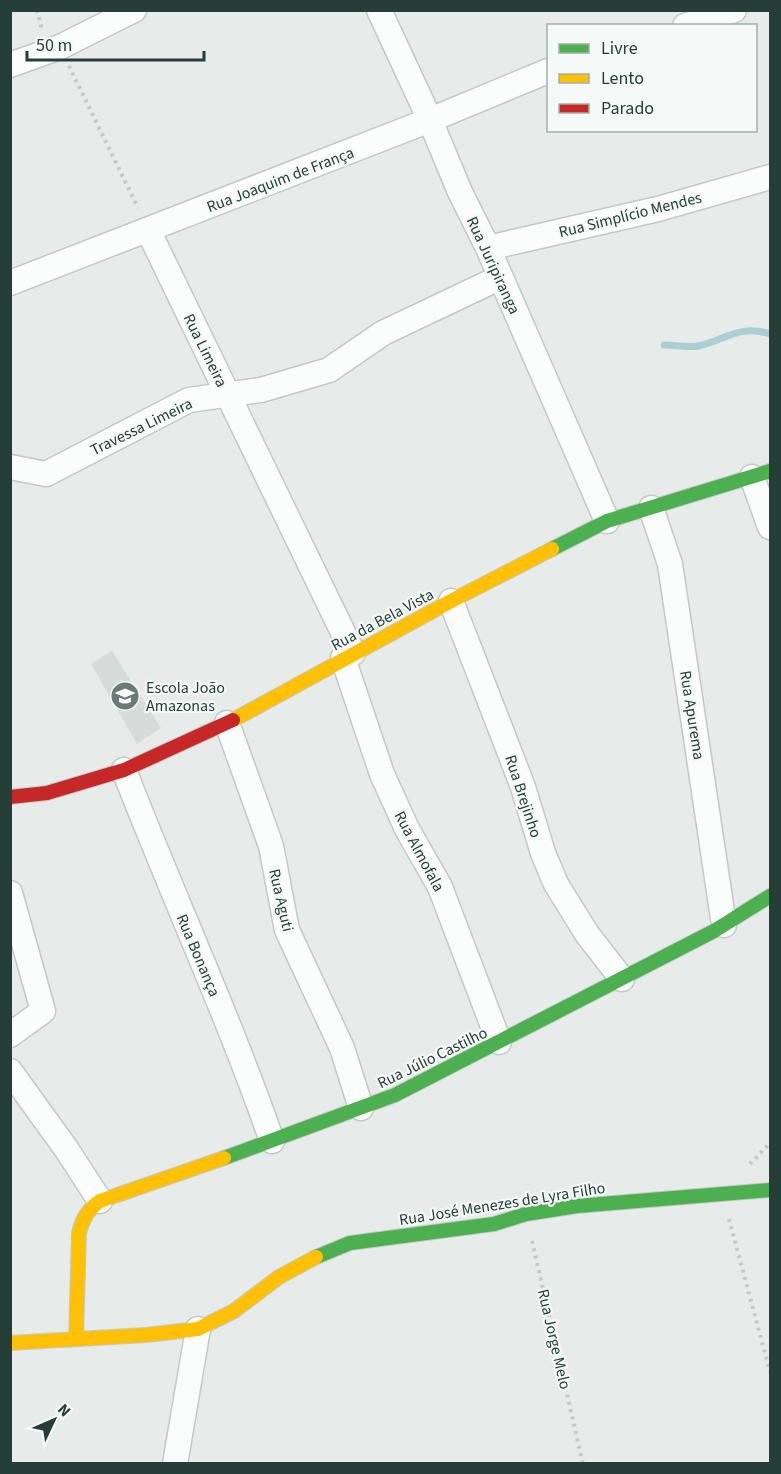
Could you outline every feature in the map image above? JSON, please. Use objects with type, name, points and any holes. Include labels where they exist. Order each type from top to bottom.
[{"type":"street","points":[[10,65],[60,47],[134,10]]},
{"type":"street","name":"Rua Juripiranga","points":[[379,10],[430,120],[460,192],[501,277],[608,521]]},
{"type":"street","points":[[691,24],[734,10]]},
{"type":"street","name":"Rua Joaquim de França","points":[[10,283],[430,120],[547,72]]},
{"type":"street","name":"Rua Simplício Mendes","points":[[488,248],[658,209],[771,177]]},
{"type":"street","name":"Rua Limeira","points":[[148,230],[228,395],[348,656]]},
{"type":"street","name":"Travessa Limeira","points":[[10,467],[46,474],[189,400],[261,390],[329,370],[383,333],[501,277]]},
{"type":"street","points":[[761,474],[771,527]]},
{"type":"street","name":"Rua da Bela Vista","points":[[10,797],[46,794],[124,770],[226,723],[451,601],[608,521],[761,474]]},
{"type":"street","name":"Rua Apurema","points":[[651,508],[670,564],[724,925]]},
{"type":"street","name":"Rua Brejinho","points":[[451,601],[515,765],[543,853],[556,884],[587,934],[622,979]]},
{"type":"street","name":"Rua Almofala","points":[[348,656],[381,774],[407,829],[440,887],[499,1042]]},
{"type":"street","name":"Rua Aguti","points":[[226,723],[271,846],[287,930],[342,1048],[361,1108]]},
{"type":"street","name":"Rua Bonança","points":[[124,770],[158,859],[223,1012],[272,1141]]},
{"type":"street","points":[[10,893],[43,1011],[10,1035]]},
{"type":"street","name":"Rua Júlio Castilho","points":[[95,1204],[395,1095],[622,979],[724,925],[771,896]]},
{"type":"street","points":[[10,1071],[68,1150],[95,1204],[81,1221],[79,1233],[76,1339]]},
{"type":"street","name":"Rua José Menezes de Lyra Filho","points":[[10,1343],[146,1335],[198,1329],[234,1311],[279,1277],[310,1259],[350,1242],[494,1224],[526,1214],[577,1206],[771,1191]]},
{"type":"street","points":[[175,1464],[198,1329]]},
{"type":"path","points":[[60,47],[148,230]]},
{"type":"path","points":[[722,1193],[771,1372]]},
{"type":"path","name":"Rua Jorge Melo","points":[[526,1214],[583,1464]]},
{"type":"shaded area","name":"Escola João Amazonas","points":[[112,651],[161,728],[137,744],[91,664]]},
{"type":"waterway","points":[[664,345],[698,346],[733,334],[750,331],[770,334]]},
{"type":"traffic: fast","points":[[552,549],[607,521],[770,471]]},
{"type":"traffic: fast","points":[[224,1158],[395,1095],[714,931],[770,896]]},
{"type":"traffic: fast","points":[[316,1257],[350,1243],[494,1224],[526,1214],[577,1206],[770,1190]]},
{"type":"traffic: slow","points":[[233,720],[451,601],[552,549]]},
{"type":"traffic: slow","points":[[76,1339],[79,1233],[89,1211],[100,1201],[224,1158]]},
{"type":"traffic: slow","points":[[10,1343],[146,1335],[198,1329],[234,1311],[279,1277],[316,1257]]},
{"type":"traffic: jam","points":[[10,797],[47,793],[124,770],[233,720]]},
{"type":"place","name":"Escola João Amazonas","points":[[125,696]]}]
